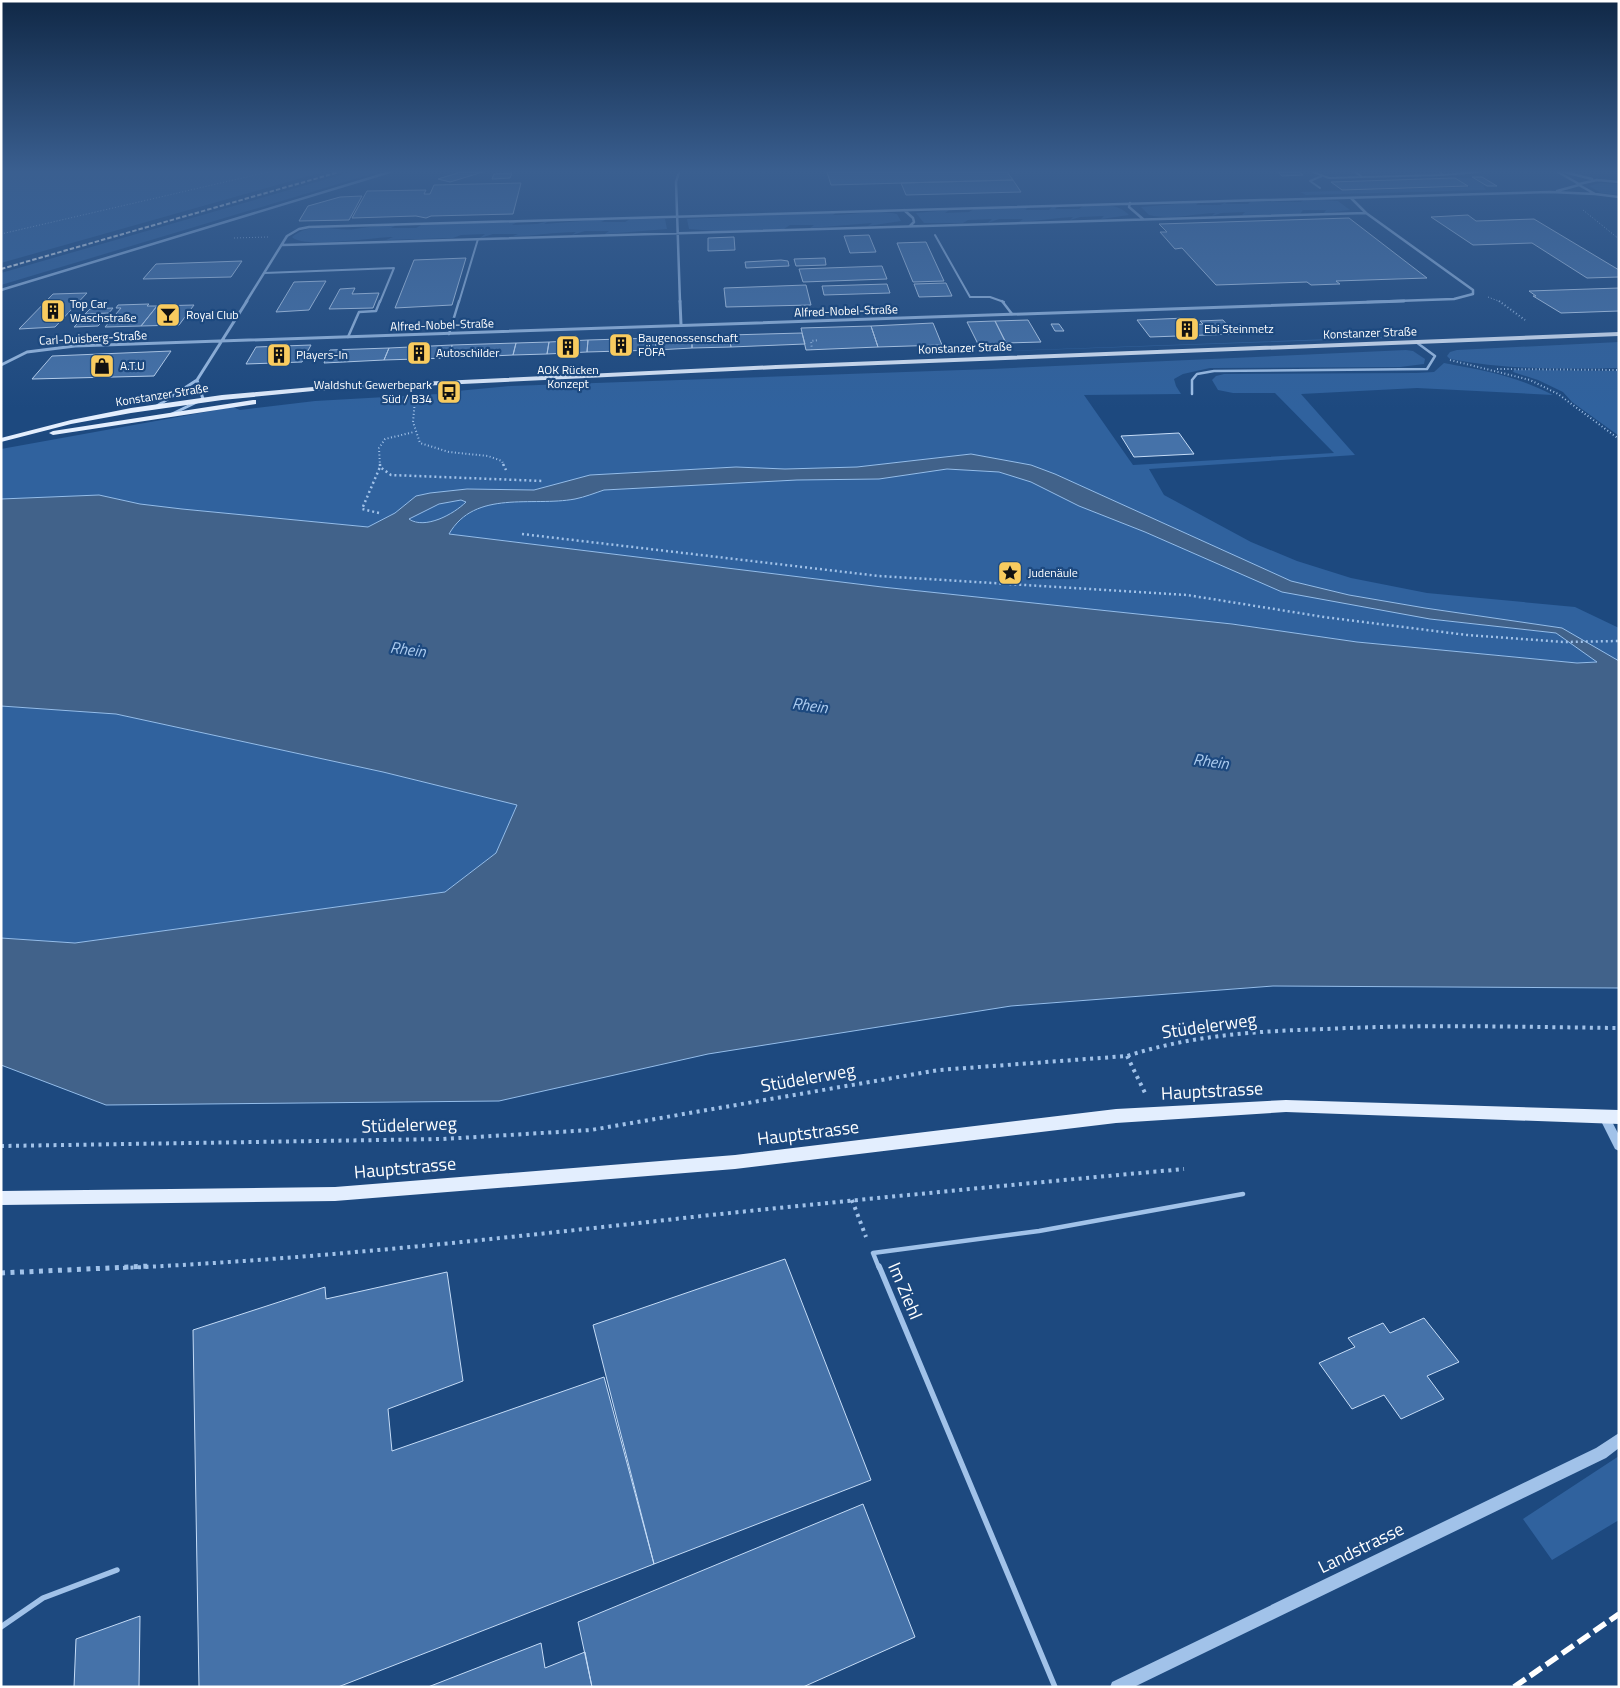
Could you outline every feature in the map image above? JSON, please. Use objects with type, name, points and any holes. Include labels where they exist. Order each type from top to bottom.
[{"type":"main road","name":"Konstanzer Straße","points":[[1,440],[70,422],[157,406],[203,399],[313,389],[768,367],[1619,334]]},
{"type":"main road","name":"Konstanzer Straße","points":[[16,437],[75,431],[257,401],[313,389]]},
{"type":"main road","name":"Hauptstrasse","points":[[1,1198],[335,1194],[735,1162],[1116,1116],[1286,1106],[1611,1117]]},
{"type":"street","points":[[1,290],[130,251]]},
{"type":"street","points":[[157,406],[197,380],[279,251]]},
{"type":"street","points":[[678,251],[681,325]]},
{"type":"street","points":[[1420,251],[1468,285],[1473,290],[1473,294]]},
{"type":"street","name":"Alfred-Nobel-Straße","points":[[220,342],[1454,299],[1473,294]]},
{"type":"street","name":"Carl-Duisberg-Straße","points":[[1,365],[11,357],[36,349],[220,342]]},
{"type":"street","points":[[172,414],[203,399],[197,380]]},
{"type":"street","points":[[1611,1117],[1619,1146]]},
{"type":"street","name":"Landstrasse","points":[[1117,1687],[1584,1461],[1619,1440]]},
{"type":"lane","points":[[450,334],[475,251]]},
{"type":"lane","points":[[944,251],[970,297],[990,297],[1003,300],[1012,314]]},
{"type":"lane","points":[[264,273],[394,268],[376,311],[359,312],[348,337]]},
{"type":"lane","points":[[1192,394],[1192,380],[1197,374],[1214,371],[1427,368],[1435,356],[1416,342]]},
{"type":"lane","name":"Im Ziehl","points":[[1055,1687],[873,1252],[1039,1231],[1243,1194]]},
{"type":"lane","points":[[1,1627],[43,1598],[116,1570]]},
{"type":"path","points":[[1473,294],[1498,299],[1531,324]]},
{"type":"path","points":[[1435,356],[1530,380],[1558,394],[1619,439]]},
{"type":"path","points":[[1492,369],[1619,370]]},
{"type":"path","points":[[414,404],[414,432],[420,443],[449,452],[488,456],[502,461],[506,470]]},
{"type":"path","points":[[379,513],[362,509],[380,467],[379,448],[385,439],[414,432]]},
{"type":"path","points":[[380,467],[391,475],[543,481]]},
{"type":"path","points":[[522,534],[879,576],[1187,595],[1324,617],[1448,632],[1564,642],[1619,641]]},
{"type":"path","name":"Stüdelerweg","points":[[1,1146],[443,1139],[591,1130],[939,1070],[1127,1056],[1152,1048],[1241,1032],[1387,1026],[1619,1028]]},
{"type":"path","points":[[1127,1056],[1145,1095]]},
{"type":"path","points":[[1,1274],[266,1260],[424,1246],[852,1200],[1184,1170]]},
{"type":"path","points":[[852,1200],[873,1252]]},
{"type":"shaded area","points":[[1,251],[44,251],[1,263]]},
{"type":"shaded area","points":[[78,251],[115,251],[1,285],[1,273]]},
{"type":"shaded area","points":[[1387,337],[1389,338],[948,353]]},
{"type":"shaded area","points":[[1619,342],[1619,368],[1513,367],[1471,363],[1450,359],[1447,356],[1450,352],[1457,350]]},
{"type":"shaded area","points":[[1413,351],[1425,359],[1424,364],[1400,367],[1210,368],[1183,374],[1174,379],[1181,394],[1084,395],[1133,465],[1334,453],[1275,393],[1233,393],[1218,390],[1212,380],[1216,376],[1224,374],[1416,373],[1434,372],[1444,363],[1487,371],[1539,388],[1553,395],[1417,388],[1301,394],[1355,455],[1149,469],[1164,495],[1251,542],[1297,561],[1351,578],[1427,593],[1575,607],[1619,628],[1619,661],[1561,628],[1349,595],[1291,581],[1055,474],[1031,465],[971,454],[857,467],[785,469],[736,467],[590,475],[534,490],[467,489],[430,493],[416,496],[395,513],[368,527],[182,509],[140,504],[99,495],[1,499],[1,449],[233,407],[240,410],[315,401],[456,393],[457,391],[511,386],[991,369]]},
{"type":"shaded area","points":[[1514,370],[1619,371],[1619,436],[1572,402],[1563,392],[1538,380],[1513,372]]},
{"type":"shaded area","name":"Judenäule","points":[[947,469],[999,472],[1031,482],[1079,506],[1210,560],[1430,619],[1556,633],[1598,662],[1577,663],[1357,642],[1232,624],[882,587],[449,534],[461,520],[474,511],[490,505],[574,499],[604,490],[797,480],[879,479]]},
{"type":"shaded area","points":[[461,500],[467,502],[447,516],[439,519],[423,522],[409,518],[440,504]]},
{"type":"shaded area","points":[[1,706],[116,714],[383,772],[517,805],[496,853],[445,892],[75,943],[1,938]]},
{"type":"shaded area","points":[[1619,1456],[1619,1520],[1552,1560],[1523,1519]]},
{"type":"water","name":"Rhein","points":[[971,454],[1031,465],[1055,474],[1291,581],[1349,595],[1562,628],[1619,661],[1619,988],[1273,986],[1011,1006],[708,1054],[499,1101],[106,1105],[1,1065],[1,938],[75,943],[445,892],[496,853],[517,805],[383,772],[116,714],[1,706],[1,499],[99,495],[140,504],[182,509],[368,527],[395,513],[416,496],[430,493],[467,489],[534,490],[590,475],[736,467],[785,469],[857,467]],"holes":[[[947,469],[999,472],[1031,482],[1079,506],[1145,532],[1282,592],[1430,619],[1556,633],[1597,662],[1577,663],[1357,642],[1232,624],[882,587],[449,534],[460,520],[474,511],[489,505],[575,499],[604,490],[797,480],[879,479]],[[461,500],[466,502],[461,507],[447,516],[431,522],[423,523],[409,519],[439,504]]]},
{"type":"building","points":[[849,251],[876,252],[850,253]]},
{"type":"building","points":[[900,251],[930,251],[944,281],[913,282]]},
{"type":"building","points":[[1185,251],[1392,251],[1427,278],[1336,281],[1340,284],[1311,285],[1307,282],[1216,285]]},
{"type":"building","points":[[1544,251],[1587,251],[1619,270],[1619,277],[1587,278]]},
{"type":"building","points":[[466,258],[452,305],[395,308],[414,260]]},
{"type":"building","points":[[825,258],[826,265],[796,266],[794,259]]},
{"type":"building","points":[[242,261],[231,277],[143,279],[156,264]]},
{"type":"building","points":[[788,261],[789,266],[746,268],[745,262]]},
{"type":"building","points":[[882,266],[887,279],[803,282],[799,269]]},
{"type":"building","points":[[326,281],[309,310],[276,312],[294,282]]},
{"type":"building","points":[[946,283],[952,296],[919,297],[914,284]]},
{"type":"building","points":[[887,284],[890,293],[824,295],[822,286]]},
{"type":"building","points":[[806,285],[811,305],[726,307],[724,288]]},
{"type":"building","points":[[355,288],[352,294],[379,293],[373,308],[329,309],[340,289]]},
{"type":"building","points":[[1619,288],[1619,311],[1561,313],[1533,296],[1536,296],[1529,291]]},
{"type":"building","name":"Top Car Waschstraße","points":[[87,293],[55,327],[19,329],[53,294]]},
{"type":"building","points":[[149,304],[147,306],[157,306],[141,326],[105,327],[121,308],[116,308],[118,305]]},
{"type":"building","name":"Royal Club","points":[[194,305],[179,325],[141,326],[157,306]]},
{"type":"building","points":[[113,308],[109,313],[85,314],[90,309]]},
{"type":"building","name":"Ebi Steinmetz","points":[[1186,318],[1191,325],[1203,324],[1200,321],[1223,320],[1235,334],[1150,337],[1137,320]]},
{"type":"building","points":[[1028,320],[1041,342],[1006,343],[995,321]]},
{"type":"building","points":[[103,321],[98,326],[74,327],[79,322]]},
{"type":"building","points":[[995,321],[1006,343],[978,344],[967,322]]},
{"type":"building","points":[[933,323],[942,345],[878,347],[871,326]]},
{"type":"building","points":[[1051,324],[1059,324],[1064,331],[1055,331]]},
{"type":"building","points":[[871,326],[878,347],[806,350],[801,328]]},
{"type":"building","points":[[802,333],[805,344],[731,347],[729,335]]},
{"type":"building","points":[[729,335],[731,347],[692,348],[692,337]]},
{"type":"building","points":[[692,337],[692,348],[656,350],[655,338]]},
{"type":"building","name":"Baugenossenschaft FÖFA","points":[[655,338],[656,350],[587,352],[588,340]]},
{"type":"building","name":"AOK Rücken Konzept","points":[[588,340],[587,352],[547,354],[549,342]]},
{"type":"building","points":[[549,342],[547,354],[513,355],[516,343]]},
{"type":"building","points":[[516,343],[513,355],[449,358],[452,345]]},
{"type":"building","name":"Players-In","points":[[311,345],[302,362],[246,364],[256,347]]},
{"type":"building","name":"Autoschilder","points":[[452,345],[449,358],[384,360],[389,348]]},
{"type":"building","points":[[389,348],[384,360],[324,363],[330,350]]},
{"type":"building","name":"A.T.U","points":[[171,351],[154,376],[32,379],[52,356]]},
{"type":"building","points":[[1179,433],[1194,454],[1134,457],[1121,436]]},
{"type":"building","points":[[785,1259],[871,1480],[654,1564],[593,1325]]},
{"type":"building","points":[[447,1272],[463,1381],[388,1409],[392,1451],[604,1377],[654,1564],[338,1687],[199,1687],[193,1330],[325,1287],[326,1299]]},
{"type":"building","points":[[1424,1318],[1459,1362],[1427,1376],[1444,1399],[1401,1419],[1384,1395],[1352,1409],[1319,1363],[1355,1347],[1348,1338],[1383,1323],[1390,1333]]},
{"type":"building","points":[[863,1504],[915,1637],[803,1687],[592,1687],[578,1622]]},
{"type":"building","points":[[140,1616],[139,1687],[74,1687],[76,1639]]},
{"type":"building","points":[[541,1643],[545,1668],[585,1652],[592,1687],[428,1687]]},
{"type":"railway","points":[[1,269],[65,251]]},
{"type":"railway","points":[[1514,1687],[1619,1614]]},
{"type":"place","name":"Top Car Waschstraße","points":[[53,311]]},
{"type":"place","name":"Royal Club","points":[[168,315]]},
{"type":"place","name":"Ebi Steinmetz","points":[[1187,329]]},
{"type":"place","name":"Baugenossenschaft FÖFA","points":[[621,345]]},
{"type":"place","name":"AOK Rücken Konzept","points":[[568,347]]},
{"type":"place","name":"Autoschilder","points":[[419,353]]},
{"type":"place","name":"Players-In","points":[[279,355]]},
{"type":"place","name":"A.T.U","points":[[102,366]]},
{"type":"place","name":"Waldshut Gewerbepark Süd / B34","points":[[449,392]]},
{"type":"place","name":"Judenäule","points":[[1010,573]]}]
